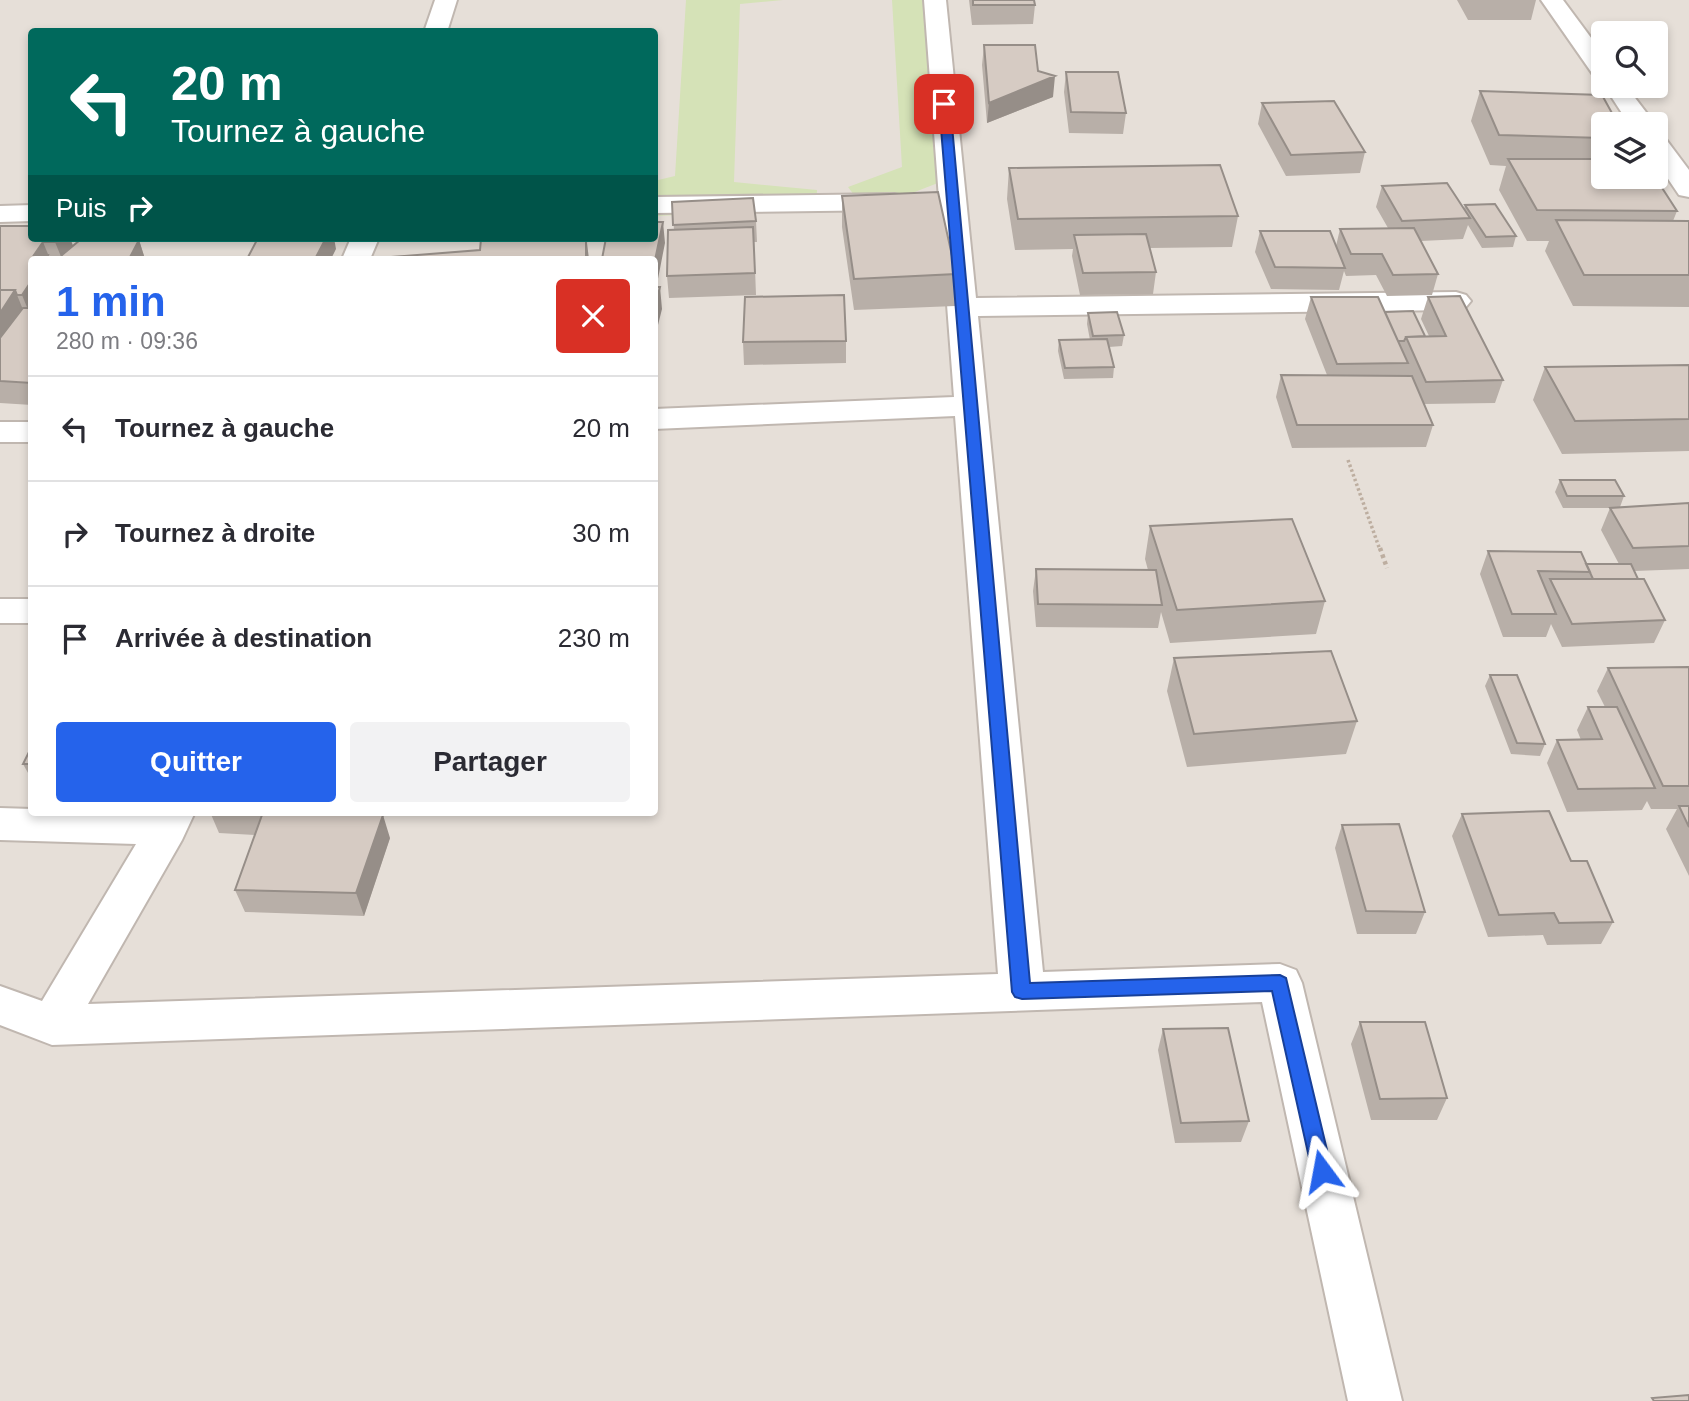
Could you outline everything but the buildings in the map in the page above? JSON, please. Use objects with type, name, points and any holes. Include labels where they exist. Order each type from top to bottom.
[{"type":"street","points":[[436,28],[446,0]]},
{"type":"street","points":[[936,0],[1022,992]]},
{"type":"street","points":[[1552,0],[1591,54]]},
{"type":"street","points":[[1668,160],[1689,190]]},
{"type":"street","points":[[658,205],[953,201]]},
{"type":"street","points":[[0,214],[28,213]]},
{"type":"street","points":[[962,307],[1456,301]]},
{"type":"street","points":[[658,419],[971,406]]},
{"type":"street","points":[[0,432],[28,432]]},
{"type":"street","points":[[0,611],[28,611]]},
{"type":"street","points":[[52,1025],[170,820]]},
{"type":"street","points":[[0,824],[170,820]]},
{"type":"street","points":[[0,1005],[52,1025],[1280,983],[1375,1401]]},
{"type":"path","points":[[1348,460],[1387,568]]},
{"type":"shaded area","points":[[0,0],[1689,0],[1689,1401],[0,1401]]},
{"type":"green space","points":[[686,0],[783,0],[740,4],[734,182],[817,190],[816,209],[658,216],[658,180],[675,176]]},
{"type":"green space","points":[[892,0],[935,0],[943,181],[866,211],[848,187],[902,167]]},
{"type":"route","points":[[944,104],[1022,992],[1280,983],[1322,1171]]}]
